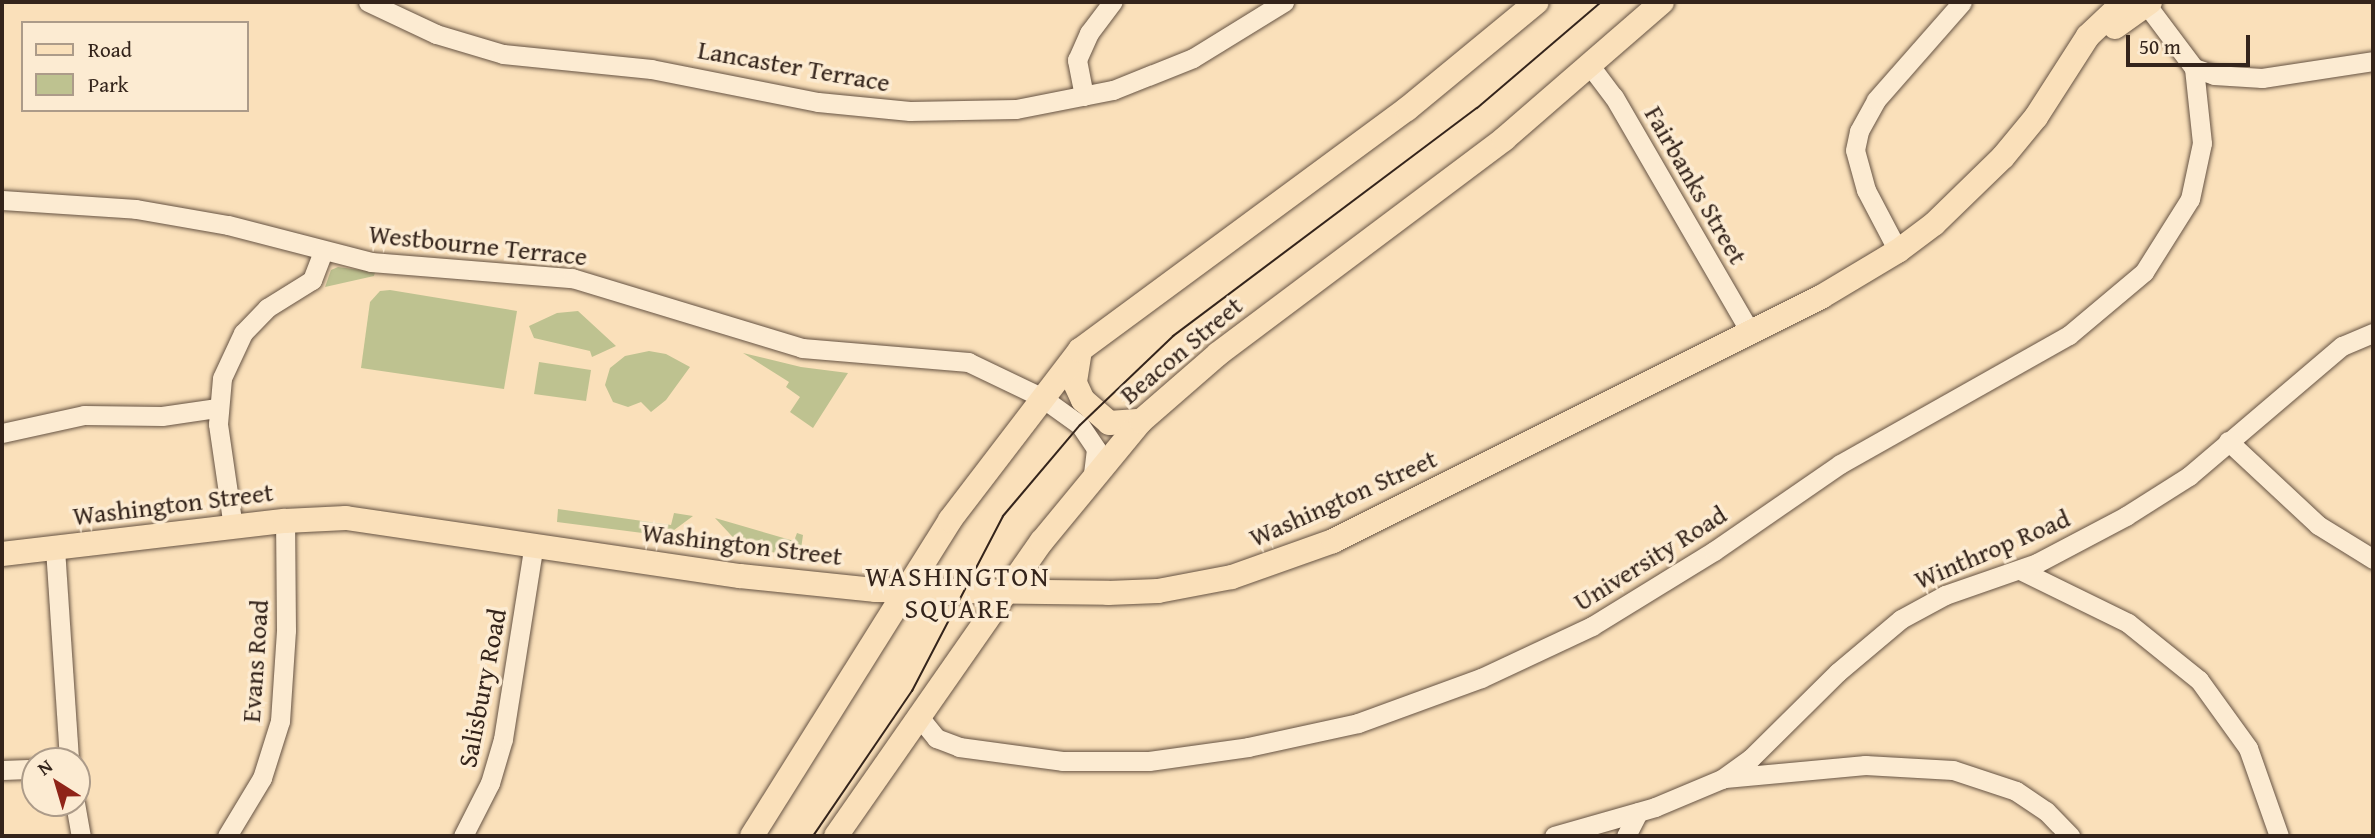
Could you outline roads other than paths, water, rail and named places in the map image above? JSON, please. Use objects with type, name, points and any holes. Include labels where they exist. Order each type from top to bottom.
[{"type":"main road","points":[[752,836],[965,498],[1080,350],[1406,108],[1537,2]]},
{"type":"main road","name":"Beacon Street","points":[[836,836],[1093,475],[1141,421],[1218,354],[1486,154],[1591,67],[1662,2]]},
{"type":"main road","name":"Washington Street","points":[[2,554],[285,521],[370,520],[740,576],[908,590],[1007,593],[1158,590],[1210,583],[1283,561],[1333,541],[1751,332],[1898,251],[1973,189],[2036,117],[2075,62],[2088,36],[2140,3]]},
{"type":"main road","points":[[1080,350],[1075,383],[1083,400],[1109,423],[1141,421]]},
{"type":"street","name":"Lancaster Terrace","points":[[368,2],[436,34],[484,50],[652,69],[843,106],[974,110],[1016,109],[1131,85],[1193,58],[1284,2]]},
{"type":"street","points":[[1084,96],[1077,60],[1088,33],[1112,2]]},
{"type":"street","points":[[1898,251],[1866,190],[1855,149],[1858,131],[1876,100],[1962,2]]},
{"type":"street","points":[[2140,3],[2194,68],[2221,77],[2254,79],[2373,61]]},
{"type":"street","name":"Fairbanks Street","points":[[1591,67],[1614,97],[1751,332]]},
{"type":"street","name":"University Road","points":[[920,718],[946,743],[1051,760],[1149,761],[1236,749],[1357,723],[1481,678],[1592,626],[1714,551],[1840,464],[2069,335],[2144,272],[2173,233],[2193,189],[2202,143],[2194,68]]},
{"type":"street","name":"Westbourne Terrace","points":[[2,200],[136,209],[228,225],[371,262],[519,270],[580,279],[802,348],[968,362],[1041,397],[1088,433],[1096,450],[1093,475]]},
{"type":"street","points":[[233,527],[218,408],[222,377],[243,333],[271,305],[312,280],[323,251]]},
{"type":"street","name":"Winthrop Road","points":[[1554,836],[1638,812],[1722,779],[1751,758],[1895,623],[1935,599],[2020,570],[2076,545],[2160,496],[2342,346],[2373,333]]},
{"type":"street","points":[[2,433],[84,415],[162,416],[218,408]]},
{"type":"street","points":[[2228,442],[2318,525],[2373,559]]},
{"type":"street","name":"Evans Road","points":[[227,836],[262,778],[280,721],[286,630],[285,521]]},
{"type":"street","name":"Salisbury Road","points":[[463,836],[490,783],[503,739],[534,544]]},
{"type":"street","points":[[55,548],[68,747]]},
{"type":"street","points":[[2020,570],[2128,623],[2199,680],[2248,748],[2278,836]]},
{"type":"street","points":[[1722,779],[1865,765],[1953,770],[2017,791],[2046,811],[2070,836]]},
{"type":"street","points":[[2,770],[21,769]]},
{"type":"street","points":[[1626,836],[1638,812]]},
{"type":"street","points":[[77,817],[80,836]]},
{"type":"tram line","points":[[813,836],[912,691],[1003,516],[1080,425],[1173,336],[1477,108],[1601,2]]},
{"type":"district","name":"WASHINGTON SQUARE","points":[[958,592]]}]
